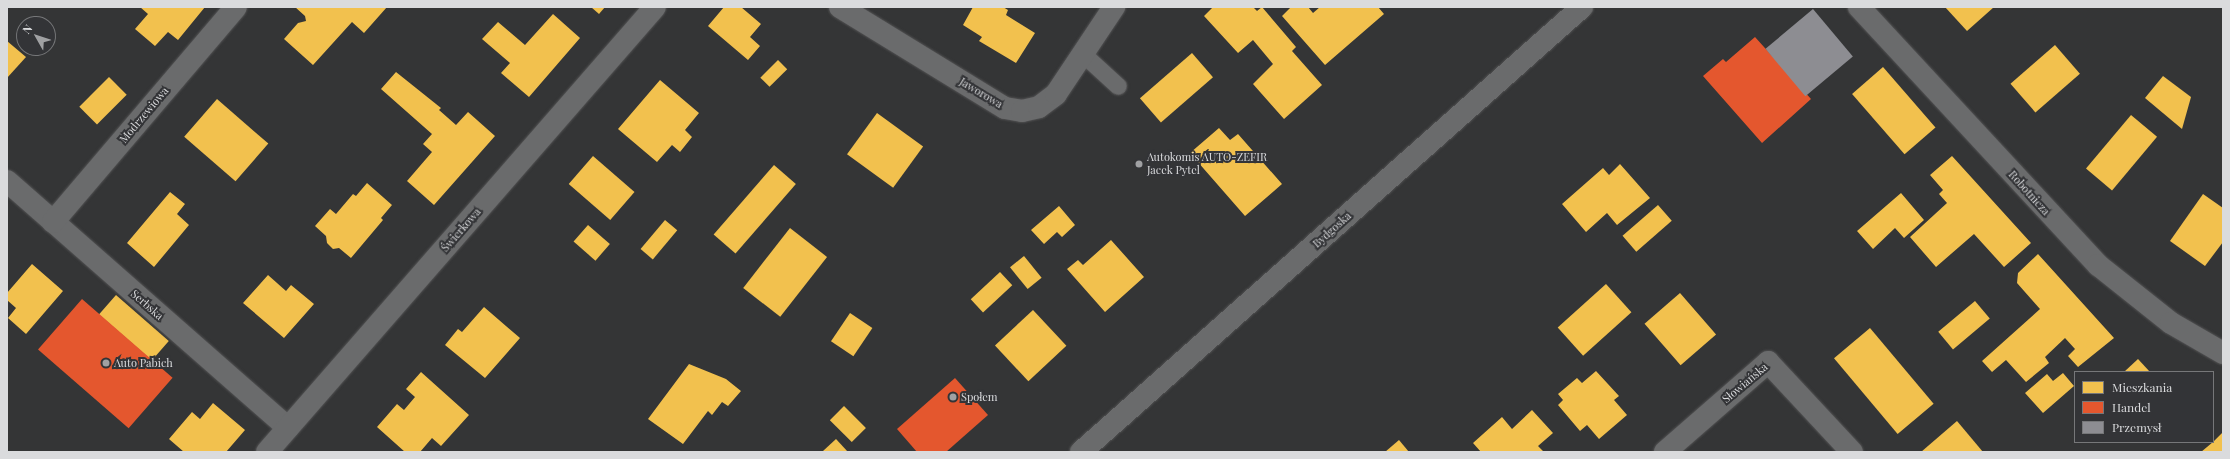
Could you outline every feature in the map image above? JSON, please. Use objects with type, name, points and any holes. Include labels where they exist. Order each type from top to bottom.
[{"type":"street","name":"Modrzewiowa","points":[[53,222],[236,7]]},
{"type":"street","name":"Świerkowa","points":[[268,452],[655,7]]},
{"type":"street","name":"Jaworowa","points":[[840,7],[1005,108],[1014,110],[1030,110],[1050,100],[1114,7]]},
{"type":"street","name":"Bydgoska","points":[[1081,452],[1582,7]]},
{"type":"street","name":"Robotnicza","points":[[1859,7],[2098,265],[2171,323],[2223,353]]},
{"type":"street","name":"Serbska","points":[[7,181],[288,428]]},
{"type":"street","name":"Słowiańska","points":[[1665,452],[1768,362],[1852,452]]},
{"type":"lane","points":[[1082,54],[1118,86]]},
{"type":"building: Mieszkania","points":[[140,7],[205,7],[178,40],[168,32],[155,46],[135,29],[148,14]]},
{"type":"building: Mieszkania","points":[[295,7],[387,7],[364,33],[352,22],[313,65],[284,39],[298,23],[306,21],[305,16]]},
{"type":"building: Mieszkania","points":[[591,7],[605,7],[599,14]]},
{"type":"building: Mieszkania","points":[[724,7],[741,7],[761,24],[750,37],[760,46],[748,60],[708,26]]},
{"type":"building: Mieszkania","points":[[973,7],[1003,7],[1008,10],[1006,15],[1035,33],[1016,63],[979,41],[982,37],[963,25]]},
{"type":"building: Mieszkania","points":[[1213,7],[1253,7],[1257,11],[1262,7],[1296,47],[1292,51],[1322,85],[1284,119],[1253,84],[1273,64],[1253,40],[1238,53],[1204,16]]},
{"type":"building: Mieszkania","points":[[1291,7],[1308,7],[1313,13],[1320,7],[1378,7],[1384,14],[1325,65],[1282,16]]},
{"type":"building: Mieszkania","points":[[1945,7],[1994,7],[1967,31]]},
{"type":"building: Mieszkania","points":[[553,14],[580,38],[529,97],[501,73],[510,63],[482,39],[498,22],[525,45]]},
{"type":"building: Mieszkania","points":[[7,41],[16,49],[16,56],[26,57],[7,78]]},
{"type":"building: Mieszkania","points":[[2055,45],[2080,74],[2035,112],[2010,84]]},
{"type":"building: Mieszkania","points":[[1192,53],[1213,77],[1161,122],[1140,98]]},
{"type":"building: Mieszkania","points":[[778,60],[787,69],[770,87],[760,78]]},
{"type":"building: Mieszkania","points":[[1883,67],[1935,127],[1905,154],[1852,94]]},
{"type":"building: Mieszkania","points":[[396,72],[441,108],[439,110],[456,125],[468,112],[495,136],[434,205],[407,181],[432,152],[423,144],[432,134],[381,89]]},
{"type":"building: Mieszkania","points":[[2163,76],[2191,97],[2182,129],[2145,98]]},
{"type":"building: Mieszkania","points":[[109,77],[127,95],[97,124],[79,107]]},
{"type":"building: Mieszkania","points":[[660,80],[699,113],[685,130],[692,137],[680,152],[672,145],[657,162],[618,129]]},
{"type":"building: Mieszkania","points":[[217,99],[268,144],[236,181],[184,137]]},
{"type":"building: Mieszkania","points":[[877,113],[923,147],[893,188],[847,154]]},
{"type":"building: Mieszkania","points":[[2131,115],[2157,137],[2112,190],[2086,169]]},
{"type":"building: Mieszkania","points":[[1219,128],[1230,140],[1238,134],[1282,184],[1245,216],[1190,153]]},
{"type":"building: Mieszkania","points":[[593,156],[635,192],[610,220],[569,184]]},
{"type":"building: Mieszkania","points":[[1952,156],[2031,243],[2004,267],[1974,234],[1936,267],[1910,237],[1947,203],[1939,194],[1943,190],[1930,175]]},
{"type":"building: Mieszkania","points":[[1620,164],[1650,198],[1617,225],[1607,213],[1586,232],[1562,204],[1603,168],[1609,175]]},
{"type":"building: Mieszkania","points":[[774,165],[796,184],[736,253],[714,234]]},
{"type":"building: Mieszkania","points":[[367,183],[392,205],[381,218],[383,220],[351,258],[339,248],[333,249],[327,243],[326,236],[315,226],[330,209],[336,214],[353,194],[356,196]]},
{"type":"building: Mieszkania","points":[[170,192],[185,204],[177,214],[189,225],[154,267],[127,243]]},
{"type":"building: Mieszkania","points":[[1901,193],[1924,220],[1904,238],[1895,228],[1873,249],[1857,231]]},
{"type":"building: Mieszkania","points":[[2203,194],[2223,208],[2223,242],[2205,266],[2170,241]]},
{"type":"building: Mieszkania","points":[[1658,205],[1672,221],[1636,252],[1623,236]]},
{"type":"building: Mieszkania","points":[[1059,206],[1075,225],[1062,237],[1057,232],[1044,244],[1031,230]]},
{"type":"building: Mieszkania","points":[[665,220],[677,230],[653,259],[641,249]]},
{"type":"building: Mieszkania","points":[[588,225],[610,244],[595,261],[574,242]]},
{"type":"building: Mieszkania","points":[[790,228],[827,257],[780,317],[743,288]]},
{"type":"building: Mieszkania","points":[[1111,240],[1144,277],[1105,312],[1067,269],[1078,260],[1083,265]]},
{"type":"building: Mieszkania","points":[[2038,254],[2114,338],[2078,367],[2068,356],[2075,349],[2065,338],[2045,357],[2049,363],[2026,382],[2006,360],[1992,372],[1982,361],[2040,309],[2017,283],[2018,273]]},
{"type":"building: Mieszkania","points":[[1024,256],[1042,278],[1028,289],[1010,267]]},
{"type":"building: Mieszkania","points":[[32,264],[63,291],[26,334],[8,318],[16,308],[7,300],[7,293]]},
{"type":"building: Mieszkania","points":[[1000,272],[1012,285],[983,312],[971,299]]},
{"type":"building: Mieszkania","points":[[268,275],[286,291],[291,285],[314,304],[284,338],[243,303]]},
{"type":"building: Mieszkania","points":[[1606,284],[1631,312],[1583,356],[1558,327]]},
{"type":"building: Mieszkania","points":[[1680,293],[1716,335],[1681,365],[1645,324]]},
{"type":"building: Mieszkania","points":[[116,295],[169,341],[152,361],[99,315]]},
{"type":"building: Mieszkania","points":[[1975,301],[1990,319],[1953,349],[1938,332]]},
{"type":"building: Mieszkania","points":[[484,307],[520,338],[485,378],[445,345],[458,329],[462,332]]},
{"type":"building: Mieszkania","points":[[1033,310],[1066,346],[1028,381],[995,345]]},
{"type":"building: Mieszkania","points":[[850,313],[872,328],[853,356],[831,341]]},
{"type":"building: Mieszkania","points":[[1870,328],[1934,404],[1898,434],[1834,358]]},
{"type":"building: Mieszkania","points":[[2138,359],[2149,371],[2125,371]]},
{"type":"building: Mieszkania","points":[[689,364],[726,379],[741,391],[728,406],[722,402],[712,415],[708,411],[683,444],[648,419]]},
{"type":"building: Mieszkania","points":[[1596,371],[1619,396],[1614,400],[1627,415],[1599,439],[1587,425],[1580,431],[1558,405],[1563,400],[1558,394],[1577,378],[1582,383]]},
{"type":"building: Mieszkania","points":[[421,372],[469,415],[441,446],[432,438],[420,452],[405,452],[377,427],[397,404],[404,410],[415,397],[406,389]]},
{"type":"building: Mieszkania","points":[[2063,373],[2074,386],[2043,413],[2025,393],[2047,374],[2053,381]]},
{"type":"building: Mieszkania","points":[[213,403],[245,430],[226,452],[184,452],[169,439],[192,412],[200,419]]},
{"type":"building: Mieszkania","points":[[844,406],[866,428],[852,442],[830,420]]},
{"type":"building: Mieszkania","points":[[1532,410],[1553,433],[1538,446],[1544,452],[1481,452],[1473,443],[1502,417],[1512,429]]},
{"type":"building: Mieszkania","points":[[1957,421],[1983,452],[1921,452]]},
{"type":"building: Mieszkania","points":[[2223,432],[2223,452],[2201,452],[2212,443],[2214,443],[2214,441]]},
{"type":"building: Mieszkania","points":[[836,439],[848,452],[823,451]]},
{"type":"building: Mieszkania","points":[[1399,440],[1409,452],[1385,452]]},
{"type":"building: Handel","points":[[1755,37],[1811,99],[1762,143],[1703,76],[1723,59],[1726,62]]},
{"type":"building: Handel","points":[[82,299],[173,378],[129,428],[38,350]]},
{"type":"building: Handel","name":"Społem","points":[[955,378],[988,415],[946,452],[917,452],[897,429]]},
{"type":"building: Przemysł","points":[[1813,9],[1853,56],[1805,96],[1766,49]]},
{"type":"place","name":"Autokomis AUTO-ZEFIR Jacek Pytel","points":[[1139,164]]},
{"type":"place","name":"Auto Pabich","points":[[106,363]]},
{"type":"place","name":"Społem","points":[[953,397]]}]
